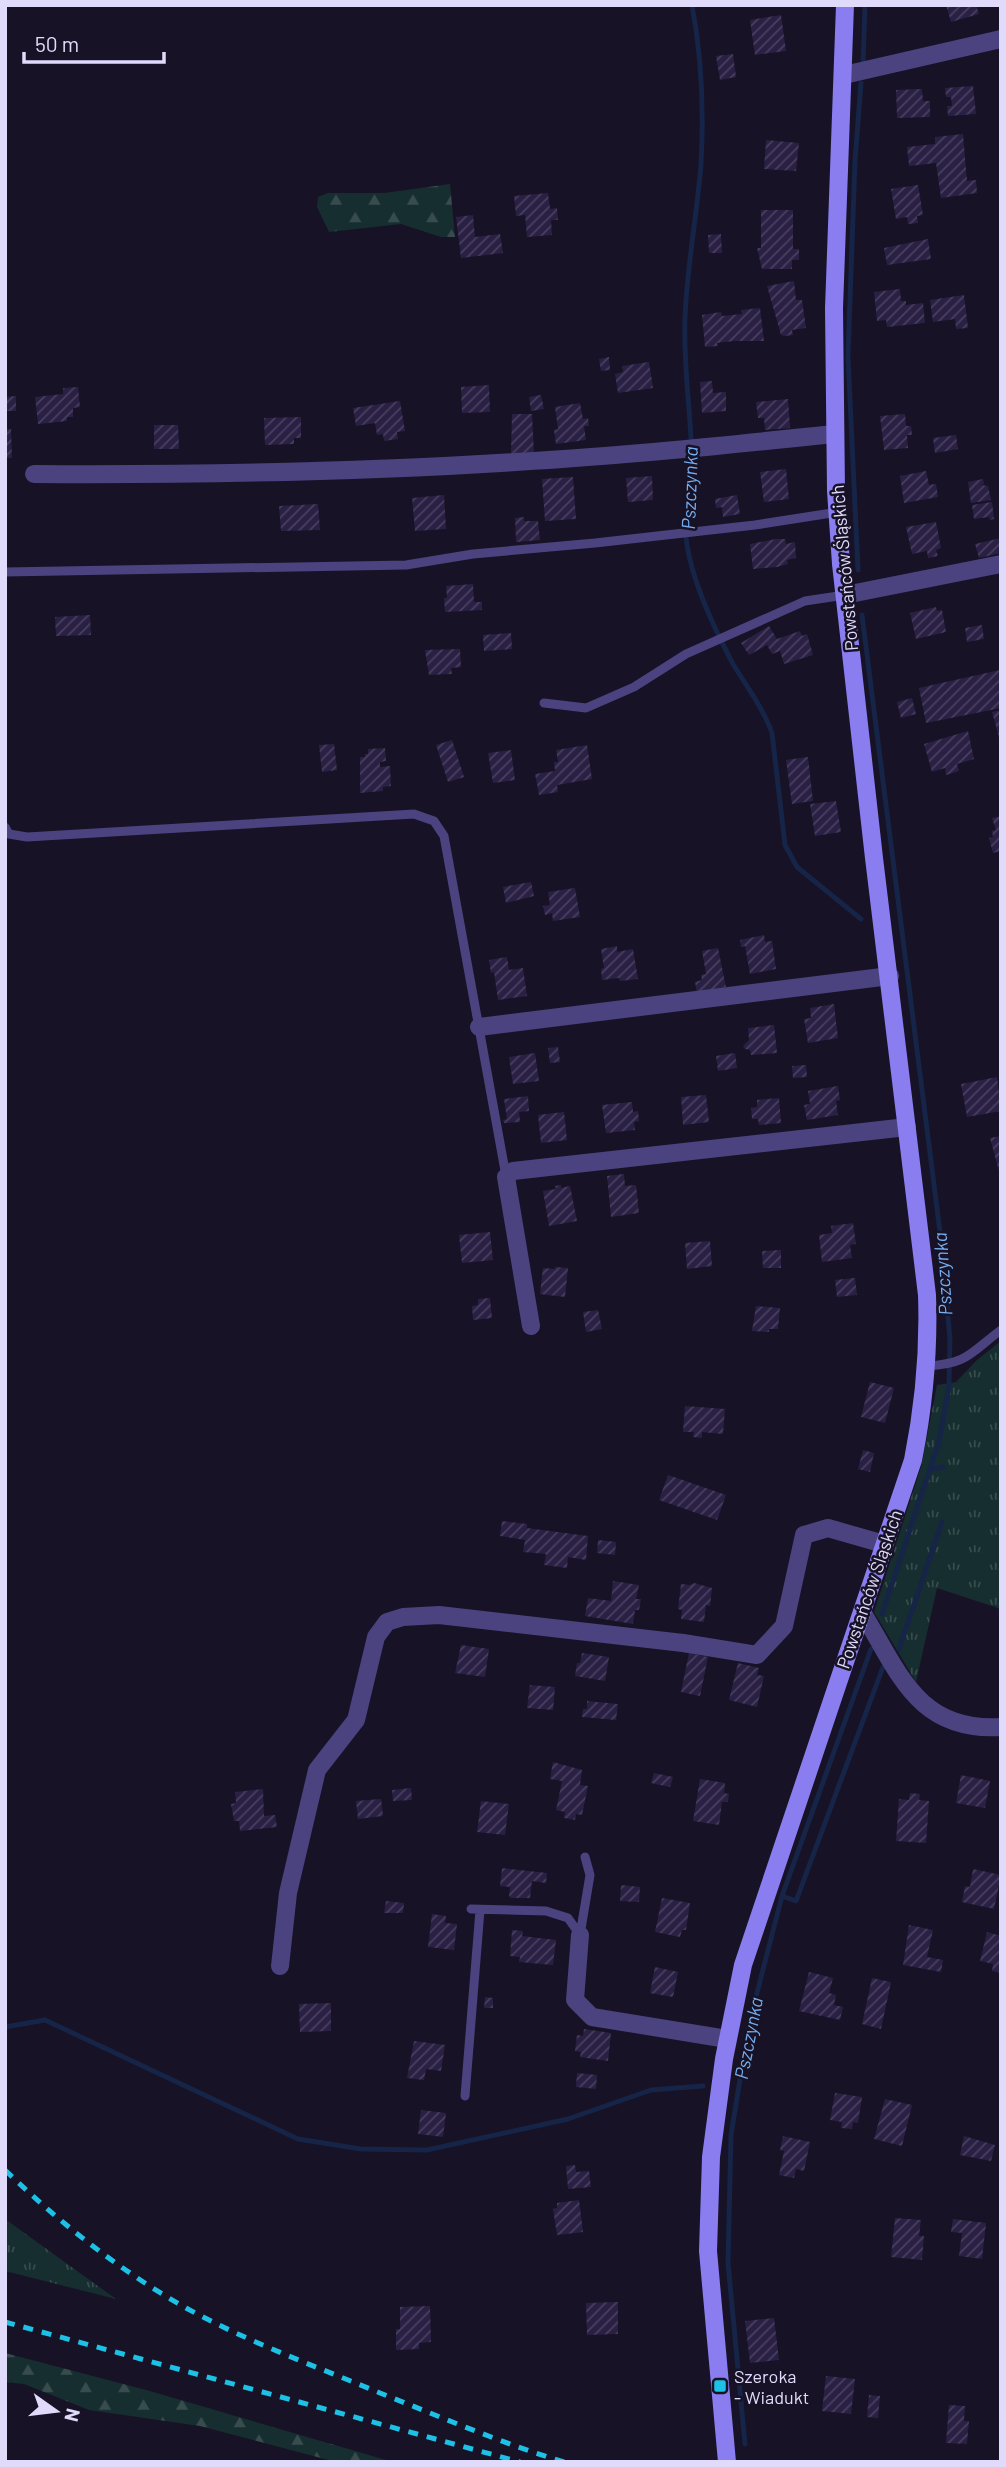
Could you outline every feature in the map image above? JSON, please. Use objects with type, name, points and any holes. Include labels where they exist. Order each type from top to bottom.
[{"type":"street","name":"Powstańców Śląskich","points":[[727,2462],[708,2251],[711,2157],[727,2039],[743,1965],[786,1830],[913,1461],[927,1366],[927,1295],[845,595],[838,512],[834,435],[834,308],[845,5]]},
{"type":"street","points":[[844,75],[1001,39]]},
{"type":"street","points":[[33,474],[386,468],[560,459],[834,435]]},
{"type":"street","points":[[845,595],[1001,564]]},
{"type":"street","points":[[480,1027],[890,976]]},
{"type":"street","points":[[531,1326],[506,1177],[513,1171],[907,1127]]},
{"type":"street","points":[[280,1966],[288,1893],[317,1770],[356,1720],[376,1637],[387,1622],[403,1617],[439,1615],[683,1643],[757,1655],[784,1626],[803,1535],[828,1528],[884,1544]]},
{"type":"street","points":[[862,1612],[919,1702],[948,1720],[1001,1727]]},
{"type":"street","points":[[580,1935],[575,2000],[592,2017],[727,2039]]},
{"type":"lane","points":[[5,572],[406,565],[473,554],[695,532],[838,512]]},
{"type":"lane","points":[[544,703],[586,708],[635,687],[686,654],[805,601],[845,595]]},
{"type":"lane","points":[[5,827],[9,834],[27,837],[414,814],[425,816],[439,826],[444,836],[506,1177]]},
{"type":"lane","points":[[927,1366],[949,1365],[960,1361],[1001,1330]]},
{"type":"lane","points":[[580,1935],[590,1875],[585,1857]]},
{"type":"lane","points":[[465,2096],[476,1910],[546,1911],[568,1918],[580,1935]]},
{"type":"green space","points":[[450,184],[455,237],[441,237],[401,224],[329,232],[317,207],[318,197],[328,193],[384,193]]},
{"type":"green space","points":[[1001,1341],[1001,1609],[937,1588],[916,1682],[874,1612],[921,1467],[937,1385],[956,1382],[977,1360]]},
{"type":"green space","points":[[5,2219],[116,2299],[5,2271]]},
{"type":"green space","points":[[5,2353],[150,2391],[393,2462],[336,2462],[200,2426],[89,2410],[24,2384],[5,2382]]},
{"type":"building","points":[[946,5],[976,5],[979,14],[951,22]]},
{"type":"building","points":[[781,15],[786,51],[755,55],[750,20]]},
{"type":"building","points":[[733,54],[736,77],[720,80],[716,56]]},
{"type":"building","points":[[973,86],[976,114],[948,116],[947,106],[952,106],[951,97],[946,97],[945,88]]},
{"type":"building","points":[[922,89],[923,101],[930,101],[930,117],[897,118],[896,90]]},
{"type":"building","points":[[963,134],[967,181],[976,180],[977,193],[941,198],[936,163],[909,166],[907,147],[935,144],[935,137]]},
{"type":"building","points":[[766,140],[799,143],[796,171],[764,169]]},
{"type":"building","points":[[918,185],[923,215],[917,216],[918,223],[908,224],[907,217],[896,219],[891,189]]},
{"type":"building","points":[[548,193],[550,209],[557,208],[558,220],[551,220],[552,235],[527,237],[525,215],[516,216],[514,196]]},
{"type":"building","points":[[761,210],[793,210],[793,249],[799,249],[799,260],[792,260],[792,269],[762,269],[757,248],[761,248]]},
{"type":"building","points":[[473,215],[475,237],[500,234],[503,253],[461,258],[456,217]]},
{"type":"building","points":[[721,234],[722,253],[709,253],[708,235]]},
{"type":"building","points":[[928,239],[931,259],[887,265],[884,248]]},
{"type":"building","points":[[794,281],[796,300],[802,300],[806,328],[792,330],[793,335],[785,336],[781,335],[767,286]]},
{"type":"building","points":[[900,289],[901,301],[906,301],[906,305],[923,303],[925,323],[887,327],[886,320],[877,321],[874,292]]},
{"type":"building","points":[[964,295],[968,328],[956,329],[955,319],[933,322],[930,300]]},
{"type":"building","points":[[760,308],[764,341],[734,341],[705,347],[702,315],[721,312],[722,316],[742,314],[741,310]]},
{"type":"building","points":[[609,357],[610,370],[601,371],[599,359]]},
{"type":"building","points":[[649,362],[653,388],[618,393],[615,374],[623,372],[622,366]]},
{"type":"building","points":[[712,381],[713,393],[726,392],[726,411],[702,413],[700,382]]},
{"type":"building","points":[[489,385],[490,412],[462,413],[461,387]]},
{"type":"building","points":[[78,387],[80,407],[73,408],[73,417],[67,417],[67,421],[38,424],[35,397],[63,394],[63,388]]},
{"type":"building","points":[[541,395],[544,409],[531,411],[529,397]]},
{"type":"building","points":[[16,396],[16,411],[5,411],[5,397]]},
{"type":"building","points":[[788,399],[790,428],[765,430],[764,418],[758,418],[756,402]]},
{"type":"building","points":[[400,401],[405,431],[397,432],[398,439],[384,441],[383,434],[377,435],[375,423],[356,426],[353,408]]},
{"type":"building","points":[[580,403],[583,419],[588,418],[589,426],[584,426],[586,440],[556,444],[554,430],[558,429],[555,407]]},
{"type":"building","points":[[512,414],[532,414],[534,454],[511,454]]},
{"type":"building","points":[[905,414],[906,426],[911,426],[912,435],[907,435],[908,448],[884,450],[880,416]]},
{"type":"building","points":[[301,417],[301,438],[294,438],[294,444],[265,445],[264,418]]},
{"type":"building","points":[[154,425],[178,425],[179,449],[154,449]]},
{"type":"building","points":[[5,429],[11,429],[12,458],[5,458]]},
{"type":"building","points":[[956,435],[958,449],[935,453],[933,438]]},
{"type":"building","points":[[786,469],[789,499],[764,502],[760,472]]},
{"type":"building","points":[[926,471],[929,485],[936,484],[938,497],[904,503],[900,476]]},
{"type":"building","points":[[652,476],[653,500],[628,502],[626,478]]},
{"type":"building","points":[[573,477],[576,519],[545,521],[542,479]]},
{"type":"building","points":[[983,479],[984,484],[981,485],[988,486],[991,500],[971,503],[968,482]]},
{"type":"building","points":[[444,495],[446,529],[415,531],[412,498]]},
{"type":"building","points":[[737,495],[740,514],[723,517],[722,507],[716,508],[715,499]]},
{"type":"building","points":[[992,502],[994,519],[974,519],[972,505]]},
{"type":"building","points":[[318,504],[320,530],[281,531],[279,506]]},
{"type":"building","points":[[524,517],[524,521],[538,521],[540,540],[516,542],[515,518]]},
{"type":"building","points":[[936,522],[941,548],[936,550],[938,556],[928,558],[927,551],[912,554],[906,527]]},
{"type":"building","points":[[1001,538],[1001,553],[979,558],[975,544]]},
{"type":"building","points":[[785,539],[786,544],[795,542],[796,558],[777,567],[753,569],[750,544]]},
{"type":"building","points":[[473,584],[474,602],[482,602],[482,610],[445,612],[446,586]]},
{"type":"building","points":[[936,607],[937,611],[942,610],[946,632],[916,639],[910,613]]},
{"type":"building","points":[[90,615],[91,635],[56,636],[55,617]]},
{"type":"building","points":[[982,625],[984,639],[967,642],[965,628]]},
{"type":"building","points":[[769,626],[777,639],[800,631],[802,636],[807,634],[813,655],[784,664],[780,651],[772,654],[767,645],[749,655],[741,643]]},
{"type":"building","points":[[511,633],[512,649],[484,651],[483,635]]},
{"type":"building","points":[[460,649],[461,667],[451,668],[452,674],[429,675],[425,650]]},
{"type":"building","points":[[1000,670],[1001,708],[926,723],[919,688]]},
{"type":"building","points":[[912,698],[916,714],[901,718],[897,702]]},
{"type":"building","points":[[1001,710],[1001,741],[1000,741],[992,712]]},
{"type":"building","points":[[968,731],[974,759],[957,764],[959,771],[946,775],[945,768],[932,772],[924,744]]},
{"type":"building","points":[[452,740],[464,777],[448,782],[436,745]]},
{"type":"building","points":[[334,744],[337,770],[322,772],[319,745]]},
{"type":"building","points":[[587,745],[592,779],[557,785],[558,792],[539,795],[535,774],[555,771],[554,762],[558,762],[556,750]]},
{"type":"building","points":[[385,748],[386,761],[380,762],[380,767],[390,766],[391,786],[383,787],[383,791],[360,793],[360,757],[368,754],[368,749]]},
{"type":"building","points":[[511,750],[515,780],[493,783],[488,753]]},
{"type":"building","points":[[808,757],[813,801],[792,804],[786,760]]},
{"type":"building","points":[[836,801],[841,832],[815,836],[810,804]]},
{"type":"building","points":[[1001,816],[1001,851],[993,853],[989,838],[993,837],[992,831],[996,830],[992,818]]},
{"type":"building","points":[[531,882],[534,896],[506,903],[503,887]]},
{"type":"building","points":[[575,888],[580,917],[553,921],[552,913],[545,915],[543,906],[550,905],[548,892]]},
{"type":"building","points":[[764,935],[765,942],[772,941],[776,969],[750,974],[745,946],[741,947],[740,940]]},
{"type":"building","points":[[617,946],[617,952],[633,949],[638,979],[602,980],[601,969],[604,968],[601,949]]},
{"type":"building","points":[[718,948],[726,987],[697,993],[695,982],[702,980],[701,975],[706,974],[702,951]]},
{"type":"building","points":[[507,957],[509,970],[523,968],[527,996],[498,1000],[494,972],[491,973],[489,960]]},
{"type":"building","points":[[834,1004],[838,1038],[808,1043],[804,1019],[811,1018],[810,1008]]},
{"type":"building","points":[[774,1025],[777,1053],[751,1055],[750,1050],[743,1046],[749,1040],[748,1028]]},
{"type":"building","points":[[558,1047],[560,1062],[550,1063],[548,1048]]},
{"type":"building","points":[[535,1053],[539,1081],[513,1084],[509,1057]]},
{"type":"building","points":[[735,1053],[737,1068],[718,1071],[716,1056]]},
{"type":"building","points":[[806,1065],[807,1077],[793,1078],[792,1066]]},
{"type":"building","points":[[997,1077],[1001,1111],[967,1117],[961,1084]]},
{"type":"building","points":[[838,1086],[838,1115],[807,1120],[804,1105],[810,1104],[808,1091]]},
{"type":"building","points":[[706,1095],[709,1122],[683,1125],[681,1097]]},
{"type":"building","points":[[528,1096],[529,1111],[519,1112],[520,1122],[504,1123],[503,1120],[507,1119],[504,1099]]},
{"type":"building","points":[[779,1098],[781,1123],[759,1125],[758,1119],[752,1119],[751,1108],[757,1107],[757,1100]]},
{"type":"building","points":[[632,1102],[633,1112],[638,1111],[639,1121],[634,1122],[635,1130],[606,1133],[602,1105]]},
{"type":"building","points":[[564,1112],[567,1140],[541,1143],[538,1115]]},
{"type":"building","points":[[1001,1136],[1001,1174],[1000,1175],[990,1138]]},
{"type":"building","points":[[624,1174],[625,1186],[636,1185],[639,1213],[611,1217],[607,1176]]},
{"type":"building","points":[[561,1185],[561,1188],[570,1186],[577,1221],[549,1226],[543,1191],[556,1189],[555,1186]]},
{"type":"building","points":[[853,1223],[856,1244],[850,1245],[852,1258],[822,1262],[819,1235],[832,1233],[831,1226]]},
{"type":"building","points":[[490,1232],[493,1260],[462,1263],[459,1235]]},
{"type":"building","points":[[710,1241],[712,1266],[687,1269],[685,1243]]},
{"type":"building","points":[[781,1250],[781,1268],[763,1268],[762,1251]]},
{"type":"building","points":[[543,1268],[568,1268],[565,1297],[540,1294]]},
{"type":"building","points":[[855,1278],[857,1295],[837,1297],[835,1280]]},
{"type":"building","points":[[490,1298],[492,1318],[473,1320],[472,1306],[478,1305],[478,1299]]},
{"type":"building","points":[[756,1306],[780,1308],[778,1329],[769,1329],[769,1332],[752,1331]]},
{"type":"building","points":[[598,1310],[602,1329],[586,1332],[583,1312]]},
{"type":"building","points":[[870,1382],[894,1388],[885,1423],[861,1417]]},
{"type":"building","points":[[685,1406],[725,1409],[723,1434],[702,1432],[702,1438],[693,1437],[694,1432],[683,1432]]},
{"type":"building","points":[[863,1450],[874,1453],[870,1472],[858,1469]]},
{"type":"building","points":[[668,1475],[726,1495],[717,1520],[659,1500]]},
{"type":"building","points":[[502,1521],[527,1524],[527,1528],[588,1536],[586,1560],[568,1557],[567,1568],[544,1565],[546,1554],[523,1552],[525,1540],[500,1536]]},
{"type":"building","points":[[598,1540],[616,1542],[615,1555],[597,1553]]},
{"type":"building","points":[[613,1581],[639,1585],[636,1599],[641,1599],[639,1610],[635,1610],[633,1624],[585,1616],[588,1598],[611,1601]]},
{"type":"building","points":[[694,1583],[712,1588],[710,1606],[706,1605],[704,1622],[681,1619],[682,1610],[678,1609],[681,1584]]},
{"type":"building","points":[[461,1645],[489,1649],[485,1677],[455,1673]]},
{"type":"building","points":[[582,1653],[609,1657],[605,1681],[575,1676]]},
{"type":"building","points":[[689,1653],[708,1657],[700,1696],[681,1692]]},
{"type":"building","points":[[738,1663],[759,1668],[757,1675],[764,1676],[757,1707],[729,1700]]},
{"type":"building","points":[[530,1685],[555,1687],[553,1710],[527,1708]]},
{"type":"building","points":[[587,1701],[618,1704],[616,1720],[582,1717],[583,1709],[587,1709]]},
{"type":"building","points":[[553,1762],[582,1770],[580,1785],[588,1786],[582,1815],[576,1814],[575,1820],[564,1818],[565,1812],[556,1810],[562,1781],[550,1779]]},
{"type":"building","points":[[654,1773],[673,1777],[670,1787],[651,1783]]},
{"type":"building","points":[[961,1775],[990,1781],[985,1808],[956,1803]]},
{"type":"building","points":[[700,1779],[725,1783],[724,1793],[729,1794],[728,1802],[722,1802],[719,1825],[693,1821]]},
{"type":"building","points":[[411,1788],[412,1800],[393,1801],[392,1790]]},
{"type":"building","points":[[263,1789],[264,1816],[275,1815],[277,1827],[240,1831],[239,1821],[234,1821],[231,1804],[236,1803],[235,1792]]},
{"type":"building","points":[[910,1793],[920,1794],[919,1800],[929,1801],[926,1843],[896,1841],[899,1799],[909,1800]]},
{"type":"building","points":[[381,1799],[383,1816],[358,1819],[356,1801]]},
{"type":"building","points":[[481,1801],[509,1804],[505,1835],[477,1832]]},
{"type":"building","points":[[502,1868],[547,1873],[546,1883],[532,1881],[530,1898],[511,1898],[510,1887],[500,1886]]},
{"type":"building","points":[[973,1869],[1001,1875],[994,1909],[962,1902],[965,1886],[970,1887]]},
{"type":"building","points":[[621,1885],[640,1887],[639,1902],[620,1901]]},
{"type":"building","points":[[662,1898],[690,1903],[686,1930],[682,1930],[680,1937],[655,1932]]},
{"type":"building","points":[[386,1901],[404,1903],[403,1913],[384,1913]]},
{"type":"building","points":[[432,1914],[446,1916],[445,1923],[457,1924],[454,1950],[428,1947]]},
{"type":"building","points":[[909,1925],[933,1930],[927,1957],[943,1960],[941,1972],[903,1965]]},
{"type":"building","points":[[512,1930],[523,1931],[522,1936],[556,1940],[553,1965],[519,1962],[520,1957],[510,1956]]},
{"type":"building","points":[[987,1932],[1001,1936],[1001,1973],[992,1971],[993,1964],[980,1961]]},
{"type":"building","points":[[655,1967],[678,1972],[673,1997],[650,1993]]},
{"type":"building","points":[[809,1972],[833,1978],[829,1993],[836,1995],[834,2005],[843,2007],[840,2020],[799,2011]]},
{"type":"building","points":[[872,1978],[891,1982],[881,2029],[862,2024]]},
{"type":"building","points":[[485,1997],[493,1998],[493,2008],[484,2008]]},
{"type":"building","points":[[331,2003],[331,2031],[300,2032],[299,2004]]},
{"type":"building","points":[[584,2029],[611,2033],[608,2061],[580,2057],[581,2052],[575,2051],[577,2035],[583,2036]]},
{"type":"building","points":[[414,2041],[445,2045],[441,2071],[426,2069],[424,2080],[407,2078]]},
{"type":"building","points":[[577,2073],[597,2075],[596,2089],[576,2087]]},
{"type":"building","points":[[835,2093],[862,2097],[858,2123],[853,2122],[852,2129],[841,2128],[842,2122],[830,2120]]},
{"type":"building","points":[[885,2099],[912,2105],[902,2146],[874,2139]]},
{"type":"building","points":[[421,2110],[446,2113],[443,2137],[418,2134]]},
{"type":"building","points":[[783,2136],[810,2142],[804,2171],[796,2169],[794,2178],[779,2175],[784,2151],[780,2150]]},
{"type":"building","points":[[964,2136],[995,2145],[991,2161],[960,2155]]},
{"type":"building","points":[[575,2165],[576,2172],[589,2171],[591,2187],[568,2189],[566,2166]]},
{"type":"building","points":[[579,2200],[583,2232],[557,2235],[553,2209],[557,2208],[557,2203]]},
{"type":"building","points":[[895,2218],[921,2220],[919,2236],[924,2236],[922,2260],[891,2257]]},
{"type":"building","points":[[953,2219],[986,2223],[982,2259],[959,2256],[962,2233],[951,2232]]},
{"type":"building","points":[[618,2302],[618,2334],[587,2335],[586,2303]]},
{"type":"building","points":[[430,2306],[431,2342],[419,2343],[419,2349],[396,2350],[400,2307]]},
{"type":"building","points":[[774,2318],[779,2360],[750,2363],[745,2321]]},
{"type":"building","points":[[826,2376],[855,2379],[851,2414],[822,2411]]},
{"type":"building","points":[[869,2395],[880,2396],[878,2418],[867,2417]]},
{"type":"building","points":[[949,2405],[965,2406],[964,2421],[969,2421],[967,2444],[946,2443]]},
{"type":"waterway","name":"Pszczynka","points":[[692,5],[700,64],[702,124],[701,164],[685,317],[692,461],[686,524],[687,545],[694,575],[712,621],[772,733],[785,845],[797,867],[861,919]]},
{"type":"waterway","points":[[863,65],[865,5]]},
{"type":"waterway","points":[[858,570],[848,356],[855,161],[861,83]]},
{"type":"waterway","name":"Pszczynka","points":[[862,615],[941,1240],[950,1339],[949,1386],[939,1442],[882,1614]]},
{"type":"waterway","points":[[930,1469],[943,1467]]},
{"type":"waterway","points":[[899,1649],[942,1522]]},
{"type":"waterway","name":"Pszczynka","points":[[745,2444],[728,2263],[731,2135],[749,2024],[782,1896],[871,1649]]},
{"type":"waterway","points":[[782,1896],[796,1901],[883,1667]]},
{"type":"waterway","points":[[5,2027],[45,2020],[298,2139],[361,2149],[427,2150],[568,2119],[651,2090],[703,2086]]},
{"type":"railway","points":[[5,2170],[47,2209],[114,2262],[186,2308],[282,2353],[517,2447],[564,2462]]},
{"type":"railway","points":[[5,2322],[520,2462]]},
{"type":"place","name":"Szeroka - Wiadukt","points":[[720,2386]]}]
